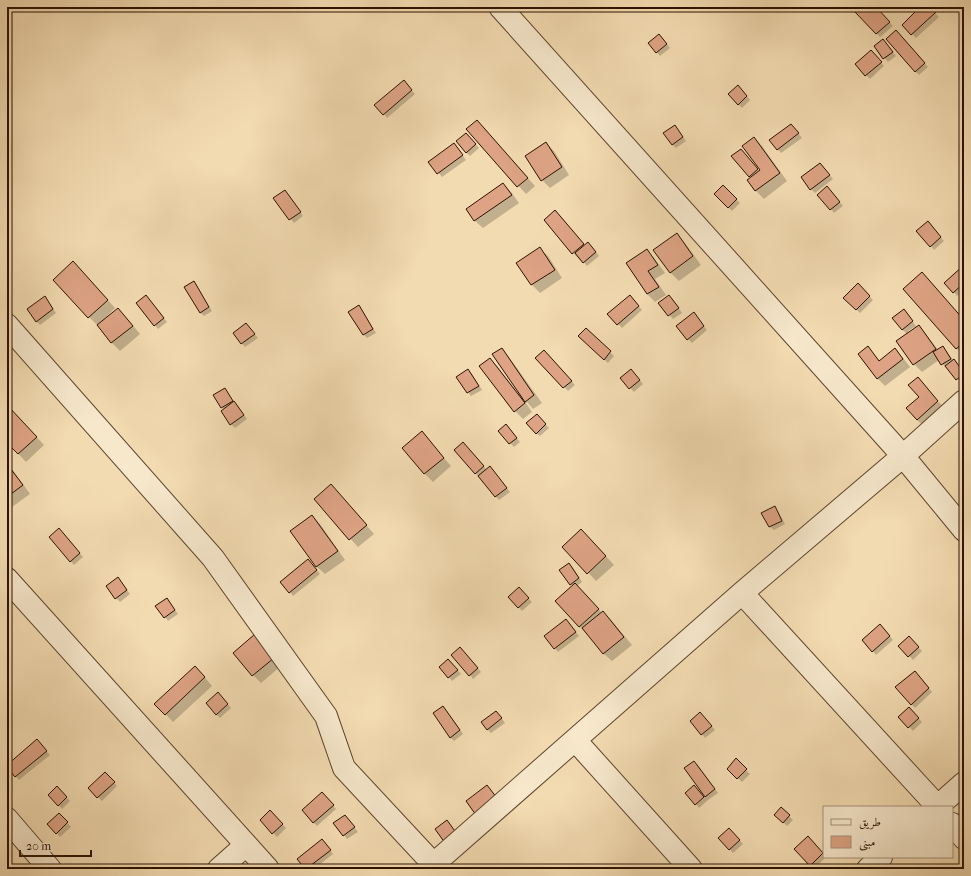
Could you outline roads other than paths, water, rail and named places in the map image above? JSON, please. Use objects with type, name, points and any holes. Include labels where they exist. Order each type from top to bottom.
[{"type":"street","points":[[500,7],[903,456],[964,530]]},
{"type":"street","points":[[7,325],[212,558],[326,716],[344,768],[433,867],[742,593],[903,456],[964,401]]},
{"type":"street","points":[[7,579],[268,869]]},
{"type":"street","points":[[742,593],[936,806]]},
{"type":"street","points":[[575,740],[691,869]]},
{"type":"street","points":[[938,806],[964,783]]},
{"type":"street","points":[[7,819],[50,869]]},
{"type":"street","points":[[953,825],[964,838]]},
{"type":"street","points":[[219,869],[246,845]]},
{"type":"street","points":[[868,869],[880,858]]}]
